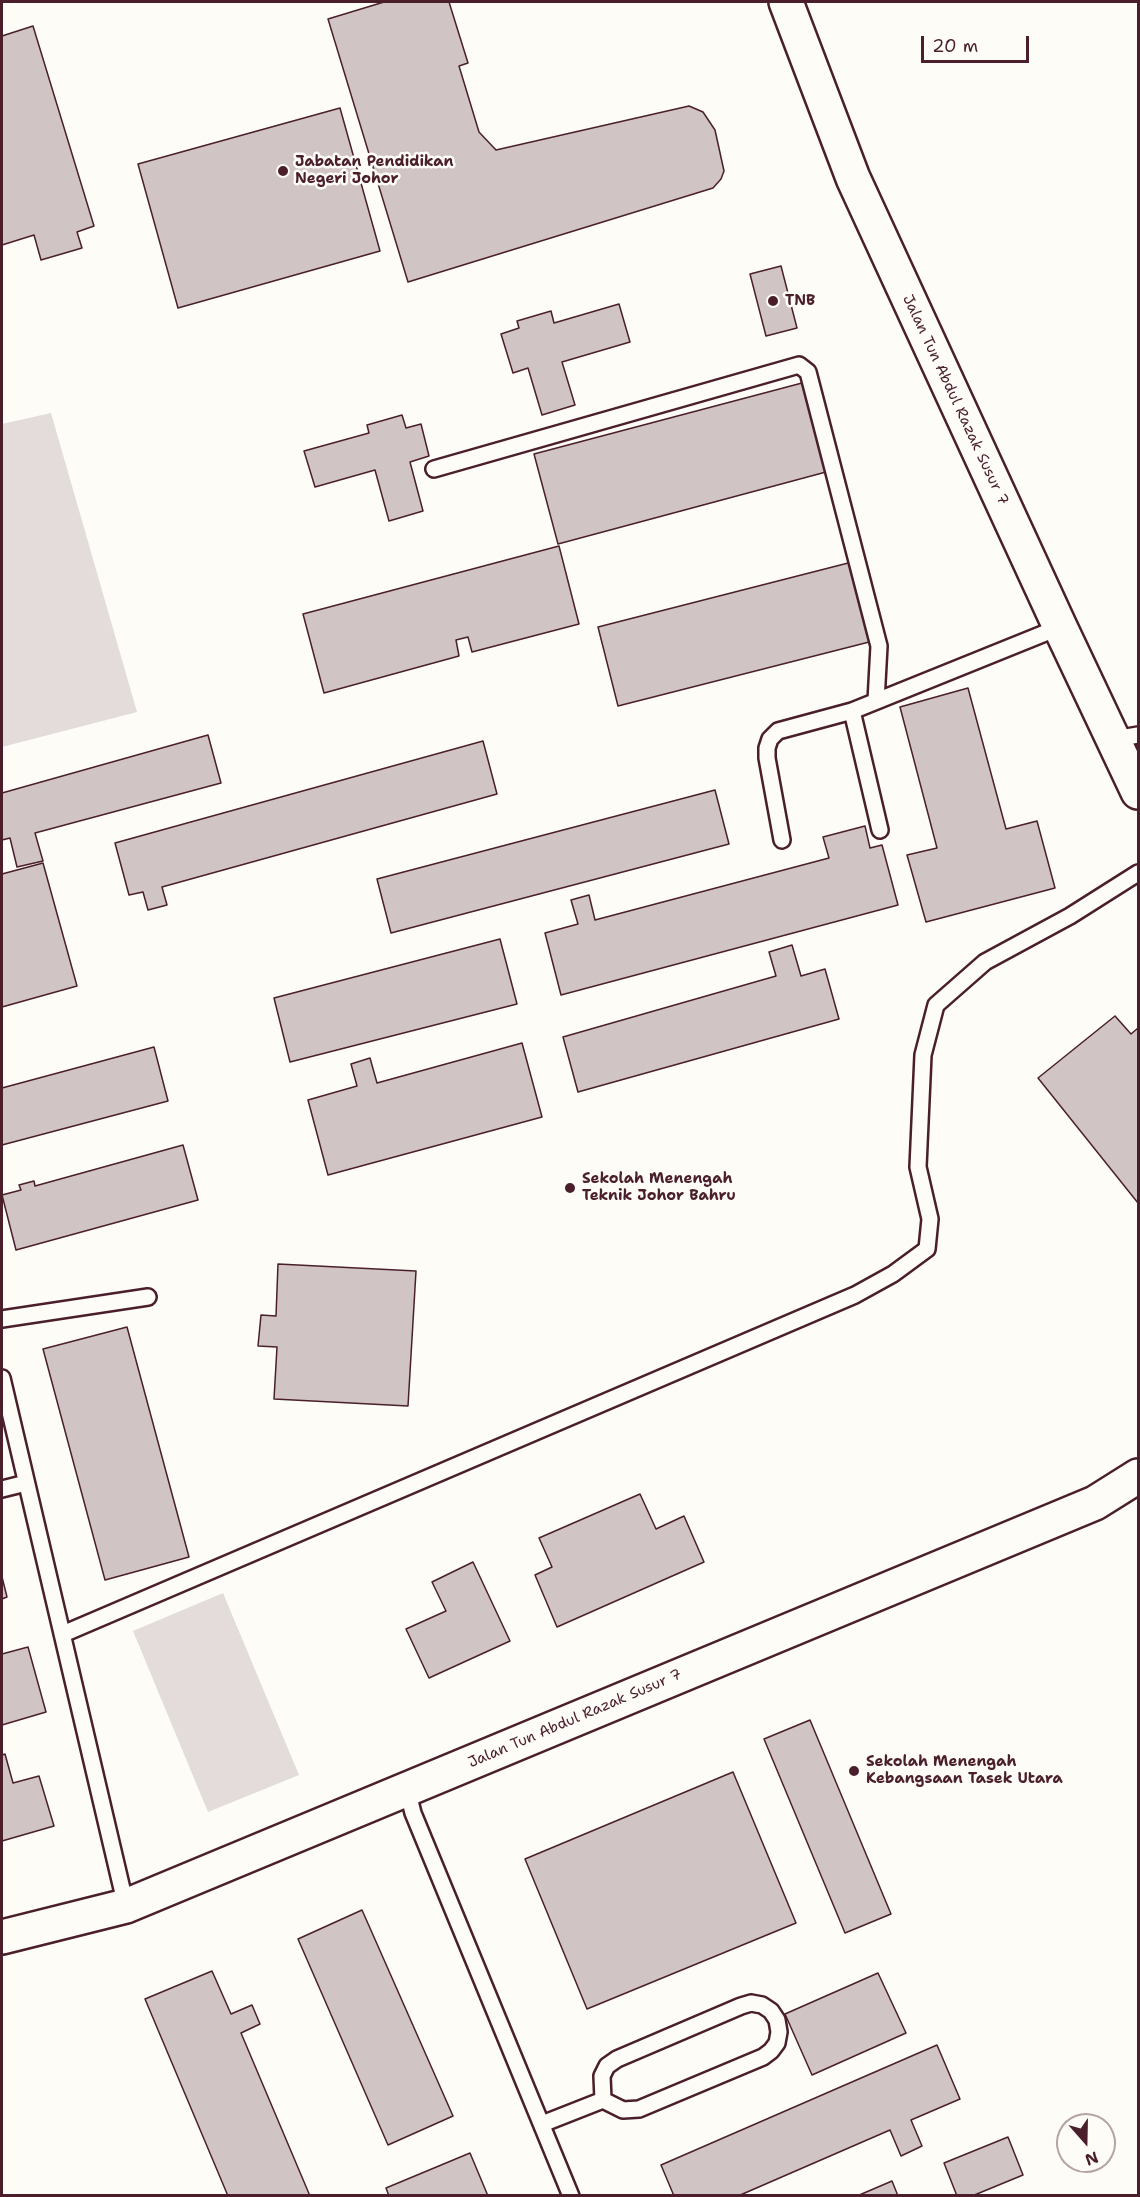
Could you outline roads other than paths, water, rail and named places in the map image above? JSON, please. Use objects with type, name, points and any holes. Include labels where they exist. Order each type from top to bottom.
[{"type":"street","name":"Jalan Tun Abdul Razak Susur 7","points":[[786,2],[853,178],[1060,627],[1126,737],[1138,792]]},
{"type":"street","name":"Jalan Tun Abdul Razak Susur 7","points":[[2,1937],[126,1906],[1095,1503],[1138,1476]]},
{"type":"lane","points":[[434,469],[799,365],[808,372],[879,646],[876,701]]},
{"type":"lane","points":[[782,840],[767,758],[770,739],[778,731],[852,711],[1060,627]]},
{"type":"lane","points":[[852,711],[880,830]]},
{"type":"lane","points":[[63,1634],[855,1295],[893,1274],[927,1249],[930,1219],[918,1167],[923,1055],[936,1005],[985,962],[1070,916],[1138,873]]},
{"type":"lane","points":[[2,1319],[148,1297]]},
{"type":"lane","points":[[2,1378],[126,1906]]},
{"type":"lane","points":[[2,1489],[26,1483]]},
{"type":"lane","points":[[407,1789],[413,1813],[571,2196]]},
{"type":"lane","points":[[542,2124],[603,2100],[623,2110],[631,2111],[763,2057],[777,2043],[779,2032],[777,2020],[771,2011],[762,2005],[751,2003],[617,2059],[608,2066],[602,2076],[603,2100]]},
{"type":"place","name":"Jabatan Pendidikan Negeri Johor","points":[[283,171]]},
{"type":"place","name":"TNB","points":[[773,301]]},
{"type":"place","name":"Sekolah Menengah Teknik Johor Bahru","points":[[570,1188]]},
{"type":"place","name":"Sekolah Menengah Kebangsaan Tasek Utara","points":[[854,1771]]}]
